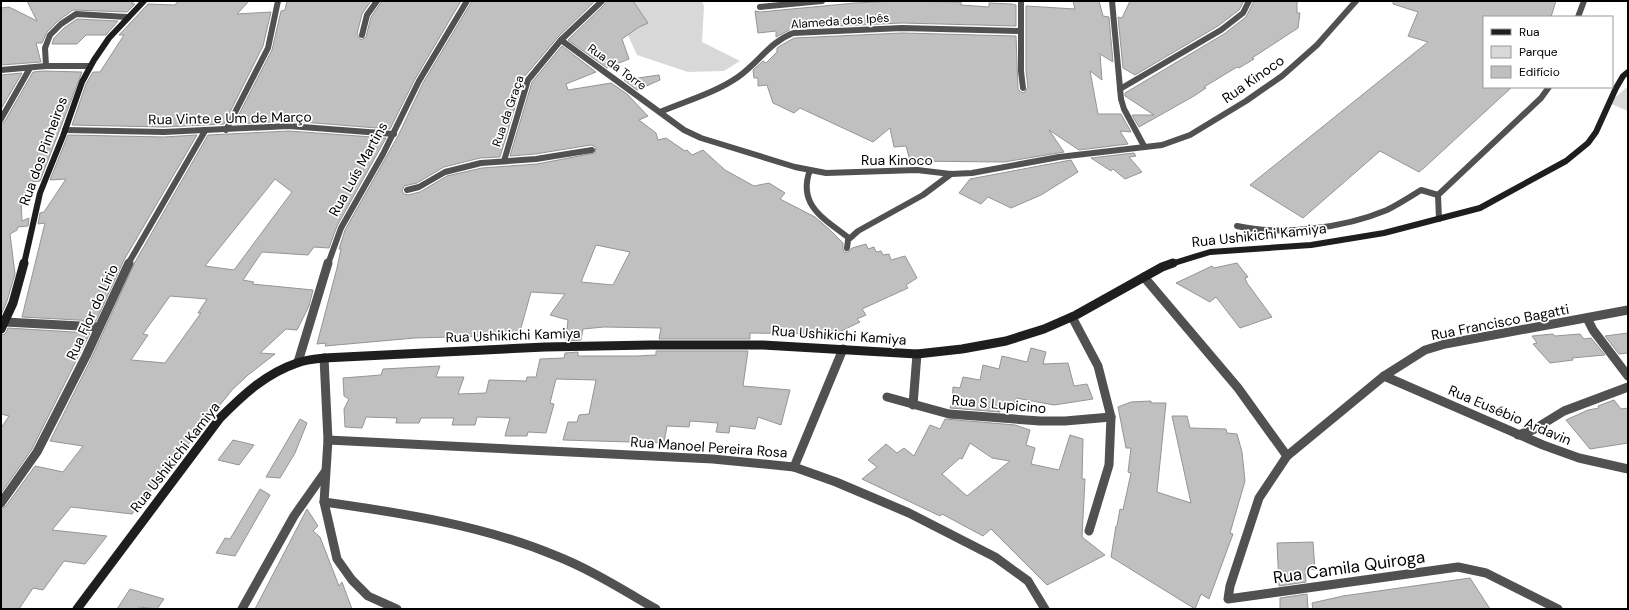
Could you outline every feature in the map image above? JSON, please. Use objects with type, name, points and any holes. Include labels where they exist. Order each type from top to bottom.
[{"type":"main road","name":"Rua dos Pinheiros","points":[[3,326],[21,272],[38,197],[65,130],[82,82],[90,66],[126,17],[144,1]]},
{"type":"main road","name":"Rua Ushikichi Kamiya","points":[[77,609],[220,418],[244,394],[269,375],[298,362],[324,358],[576,346],[763,345],[917,354],[962,349],[1006,341],[1044,330],[1072,317],[1162,266],[1210,252],[1312,245],[1384,232],[1474,210],[1566,161],[1588,143],[1596,132],[1616,88],[1623,76],[1628,72]]},
{"type":"street","points":[[226,130],[268,48],[278,1]]},
{"type":"street","points":[[362,35],[367,15],[377,1]]},
{"type":"street","name":"Rua Luís Martins","points":[[298,362],[335,242],[350,211],[372,175],[394,134],[419,81],[467,1]]},
{"type":"street","name":"Rua da Graça","points":[[504,161],[528,80],[561,40],[602,1]]},
{"type":"street","points":[[760,7],[822,1]]},
{"type":"street","points":[[1021,1],[1021,71],[1023,88]]},
{"type":"street","points":[[1113,1],[1120,89],[1124,109],[1144,146]]},
{"type":"street","points":[[1120,89],[1226,26],[1243,13],[1249,1]]},
{"type":"street","name":"Rua Kinoco","points":[[660,112],[684,130],[701,138],[810,170],[826,173],[917,170],[952,174],[1010,167],[1087,153],[1168,143],[1190,135],[1264,90],[1317,45],[1356,1]]},
{"type":"street","points":[[1578,16],[1584,1]]},
{"type":"street","points":[[46,66],[43,54],[46,41],[58,27],[76,14],[126,17]]},
{"type":"street","name":"Alameda dos Ipês","points":[[660,112],[727,84],[748,70],[782,38],[793,33],[902,28],[1021,31]]},
{"type":"street","name":"Rua da Torre","points":[[561,40],[660,112]]},
{"type":"street","points":[[1,70],[46,66],[90,66]]},
{"type":"street","points":[[1,119],[30,68]]},
{"type":"street","points":[[1439,219],[1438,195],[1541,98],[1548,88]]},
{"type":"street","name":"Rua Vinte e Um de Março","points":[[65,130],[205,131],[288,126],[394,134]]},
{"type":"street","name":"Rua Flor do Lírio","points":[[1,503],[37,452],[72,386],[126,267],[205,131]]},
{"type":"street","points":[[407,190],[419,187],[457,168],[481,163],[536,159],[592,150]]},
{"type":"street","points":[[810,170],[805,193],[809,201],[824,217],[849,238]]},
{"type":"street","points":[[847,248],[846,243],[849,238],[872,222],[940,184],[952,174]]},
{"type":"street","points":[[1237,226],[1249,230],[1263,231],[1309,227],[1381,212],[1420,190],[1438,195]]},
{"type":"street","points":[[1144,277],[1238,388],[1287,456]]},
{"type":"street","name":"Rua Francisco Bagatti","points":[[1228,599],[1230,586],[1259,498],[1287,456],[1384,376],[1425,350],[1445,344],[1628,310]]},
{"type":"street","points":[[1072,317],[1098,366],[1111,417],[1109,465],[1089,530]]},
{"type":"street","points":[[1588,318],[1593,330],[1628,376]]},
{"type":"street","points":[[3,326],[99,327]]},
{"type":"street","points":[[794,468],[844,349]]},
{"type":"street","points":[[913,405],[917,354]]},
{"type":"street","points":[[324,358],[328,440],[324,502],[337,559],[352,580],[368,596],[387,606],[397,609]]},
{"type":"street","name":"Rua Eusébio Ardavin","points":[[1384,376],[1518,435],[1579,458],[1628,469]]},
{"type":"street","points":[[1518,435],[1533,430],[1572,408],[1628,387]]},
{"type":"street","name":"Rua S Lupicino","points":[[888,396],[913,405],[950,414],[1040,421],[1066,421],[1111,417]]},
{"type":"street","name":"Rua Manoel Pereira Rosa","points":[[328,440],[713,459],[794,468],[836,482],[910,513],[995,557],[1028,581],[1045,609]]},
{"type":"street","points":[[242,609],[294,516],[326,471]]},
{"type":"street","points":[[324,502],[392,512],[498,535],[555,555],[656,609]]},
{"type":"street","name":"Rua Camila Quiroga","points":[[1228,599],[1458,567],[1474,569],[1558,609]]},
{"type":"green space","points":[[621,1],[702,1],[704,6],[702,42],[740,61],[724,71],[688,72],[637,55],[616,9]]},
{"type":"green space","points":[[1628,86],[1628,111],[1609,103]]},
{"type":"building","points":[[27,1],[135,1],[131,4],[135,4],[127,12],[73,10],[58,21],[47,32],[42,43],[36,43],[41,62],[1,65],[1,8],[9,7],[37,21]]},
{"type":"building","points":[[178,1],[249,1],[237,14],[271,12],[263,46],[224,124],[164,127],[72,125],[86,84],[93,72],[100,72],[124,35],[119,35],[148,4],[175,5]]},
{"type":"building","points":[[287,1],[371,1],[362,14],[357,34],[361,40],[366,37],[371,17],[382,1],[461,1],[415,79],[390,129],[289,121],[234,124],[272,50],[281,11],[285,10]]},
{"type":"building","points":[[472,1],[595,1],[558,37],[524,77],[500,157],[480,158],[444,167],[417,183],[404,186],[402,191],[404,194],[408,195],[420,192],[447,176],[482,168],[537,164],[595,153],[596,147],[591,145],[535,154],[510,156],[532,82],[562,46],[596,72],[566,84],[568,90],[611,83],[627,94],[648,116],[639,120],[656,133],[658,140],[666,138],[685,151],[687,150],[692,155],[703,150],[725,170],[754,186],[769,183],[785,193],[780,199],[815,217],[830,230],[843,243],[844,252],[848,252],[852,248],[866,244],[868,249],[874,247],[876,252],[881,251],[883,255],[889,254],[891,260],[905,256],[917,278],[906,285],[908,288],[862,309],[866,315],[857,319],[860,322],[835,334],[750,333],[750,339],[659,339],[661,328],[604,327],[583,329],[581,340],[566,341],[568,320],[550,315],[565,294],[531,292],[519,335],[415,338],[325,346],[326,343],[317,344],[337,268],[341,249],[339,249],[345,230],[398,136],[423,83]],"holes":[[[596,245],[630,252],[613,285],[581,282]]]},
{"type":"building","points":[[607,1],[633,1],[648,23],[639,27],[622,39],[629,59],[607,68],[568,40]]},
{"type":"building","points":[[895,1],[961,2],[961,5],[989,7],[989,3],[1012,4],[1016,5],[1016,26],[902,23],[793,28],[776,37],[776,31],[758,33],[755,11],[760,12],[855,3]]},
{"type":"building","points":[[1073,1],[1099,1],[1103,16],[1109,17],[1113,62],[1100,54],[1102,80],[1090,71],[1098,114],[1121,114],[1131,132],[1120,131],[1128,144],[1079,150],[1049,130],[1064,152],[1004,162],[910,161],[906,146],[894,147],[890,128],[873,142],[800,108],[794,113],[773,103],[767,85],[758,86],[758,78],[754,78],[753,70],[763,61],[766,63],[777,52],[777,48],[794,38],[902,33],[1016,36],[1018,89],[1024,93],[1028,87],[1026,71],[1026,6],[1075,9]]},
{"type":"building","points":[[1130,1],[1244,1],[1239,10],[1218,26],[1135,75],[1123,68],[1118,17],[1122,18]]},
{"type":"building","points":[[1254,1],[1297,1],[1297,13],[1300,13],[1298,28],[1252,58],[1254,59],[1239,68],[1237,67],[1204,87],[1206,88],[1194,96],[1139,127],[1132,115],[1154,115],[1125,96],[1125,93],[1224,34],[1246,17]]},
{"type":"building","points":[[1393,1],[1556,1],[1551,16],[1483,16],[1483,88],[1511,88],[1425,167],[1419,172],[1380,151],[1303,218],[1250,185],[1428,42],[1408,36],[1418,12],[1393,4]]},
{"type":"building","points":[[77,19],[118,21],[106,35],[86,35],[77,44],[52,44],[54,38],[64,28]]},
{"type":"building","points":[[33,72],[82,72],[40,181],[31,182],[21,200],[22,221],[29,218],[28,226],[18,227],[17,230],[10,234],[15,274],[1,315],[1,124],[5,121]]},
{"type":"building","points":[[22,73],[1,109],[1,75]]},
{"type":"building","points":[[659,75],[660,80],[637,90],[624,80]]},
{"type":"building","points":[[289,131],[386,138],[337,226],[329,248],[314,247],[308,255],[262,252],[243,280],[254,282],[252,284],[313,290],[309,306],[297,330],[286,329],[260,353],[275,354],[248,375],[232,390],[132,514],[71,507],[52,530],[107,536],[85,564],[64,561],[43,590],[33,588],[19,609],[1,609],[1,509],[6,506],[35,466],[63,472],[83,446],[50,441],[91,359],[135,262],[208,135]],"holes":[[[275,179],[292,192],[234,270],[205,266]],[[170,296],[207,299],[198,313],[201,313],[165,363],[131,360],[148,335],[143,334]]]},
{"type":"building","points":[[68,135],[164,137],[197,135],[124,260],[96,321],[22,317],[45,223],[38,224],[40,213],[44,212],[66,179],[50,180]]},
{"type":"building","points":[[1134,153],[1136,156],[1129,157],[1142,172],[1125,179],[1113,169],[1111,171],[1091,158]]},
{"type":"building","points":[[1071,160],[1078,172],[1041,195],[1011,208],[988,197],[981,204],[959,193],[970,179]]},
{"type":"building","points":[[1237,263],[1248,277],[1245,278],[1247,283],[1272,317],[1240,328],[1216,297],[1210,302],[1176,283],[1212,266],[1214,268]]},
{"type":"building","points":[[8,328],[90,333],[32,449],[1,493],[1,428],[9,416],[1,414],[1,335],[5,334]]},
{"type":"building","points":[[1628,333],[1628,353],[1619,354],[1605,336]]},
{"type":"building","points":[[1553,334],[1555,336],[1580,334],[1584,339],[1591,338],[1605,355],[1572,358],[1573,360],[1550,363],[1533,344],[1537,343],[1532,336]]},
{"type":"building","points":[[1031,348],[1046,352],[1043,364],[1068,363],[1074,386],[1087,384],[1093,399],[1054,405],[1016,398],[1012,410],[997,411],[1000,412],[950,408],[952,403],[953,387],[960,388],[963,377],[980,380],[983,365],[999,369],[1002,356],[1027,362]]},
{"type":"building","points":[[656,351],[748,351],[743,386],[790,390],[781,425],[758,417],[755,429],[730,426],[729,433],[716,432],[718,423],[690,421],[689,427],[667,426],[664,443],[563,440],[568,422],[577,422],[579,415],[589,414],[596,380],[556,379],[550,403],[554,404],[546,433],[528,432],[527,436],[505,436],[510,418],[477,417],[475,425],[452,425],[454,418],[421,418],[419,423],[396,423],[397,418],[366,417],[362,428],[345,427],[344,409],[349,399],[344,396],[343,378],[381,375],[383,369],[440,366],[436,377],[464,377],[458,394],[486,393],[489,380],[526,381],[527,377],[536,377],[540,359],[564,358],[565,353],[578,352],[578,356],[637,356],[656,355]]},
{"type":"building","points":[[1614,400],[1621,409],[1628,408],[1628,443],[1590,449],[1566,420],[1588,410],[1599,408],[1598,406]]},
{"type":"building","points":[[1151,401],[1151,403],[1166,403],[1157,492],[1191,503],[1172,416],[1187,416],[1190,428],[1226,429],[1227,433],[1237,434],[1242,452],[1245,481],[1230,533],[1233,534],[1209,599],[1201,594],[1195,609],[1111,557],[1120,509],[1123,510],[1131,473],[1128,472],[1131,448],[1126,448],[1118,407],[1131,402]]},
{"type":"building","points":[[300,419],[307,423],[295,453],[280,478],[266,477]]},
{"type":"building","points":[[945,419],[1015,425],[1030,430],[1026,445],[1035,448],[1031,464],[1059,470],[1070,435],[1083,439],[1082,479],[1085,479],[1082,537],[1105,555],[1047,585],[991,529],[983,536],[942,514],[940,516],[862,479],[877,467],[868,460],[886,444],[897,453],[904,448],[914,456],[930,425],[940,429]],"holes":[[[970,443],[992,458],[1010,461],[967,496],[942,474],[960,458],[962,459]]]},
{"type":"building","points":[[233,440],[254,445],[239,465],[218,460]]},
{"type":"building","points":[[260,489],[270,495],[235,556],[216,553],[225,538],[230,539]]},
{"type":"building","points":[[307,509],[318,526],[313,531],[320,537],[339,586],[342,582],[352,609],[255,609]]},
{"type":"building","points":[[1313,542],[1315,570],[1305,568],[1306,582],[1279,586],[1277,543]]},
{"type":"building","points":[[1470,578],[1490,609],[1313,609],[1312,603],[1343,596]]},
{"type":"building","points":[[130,589],[164,599],[157,609],[139,607],[137,609],[117,609]]},
{"type":"building","points":[[1307,594],[1308,609],[1280,609],[1280,598]]}]
